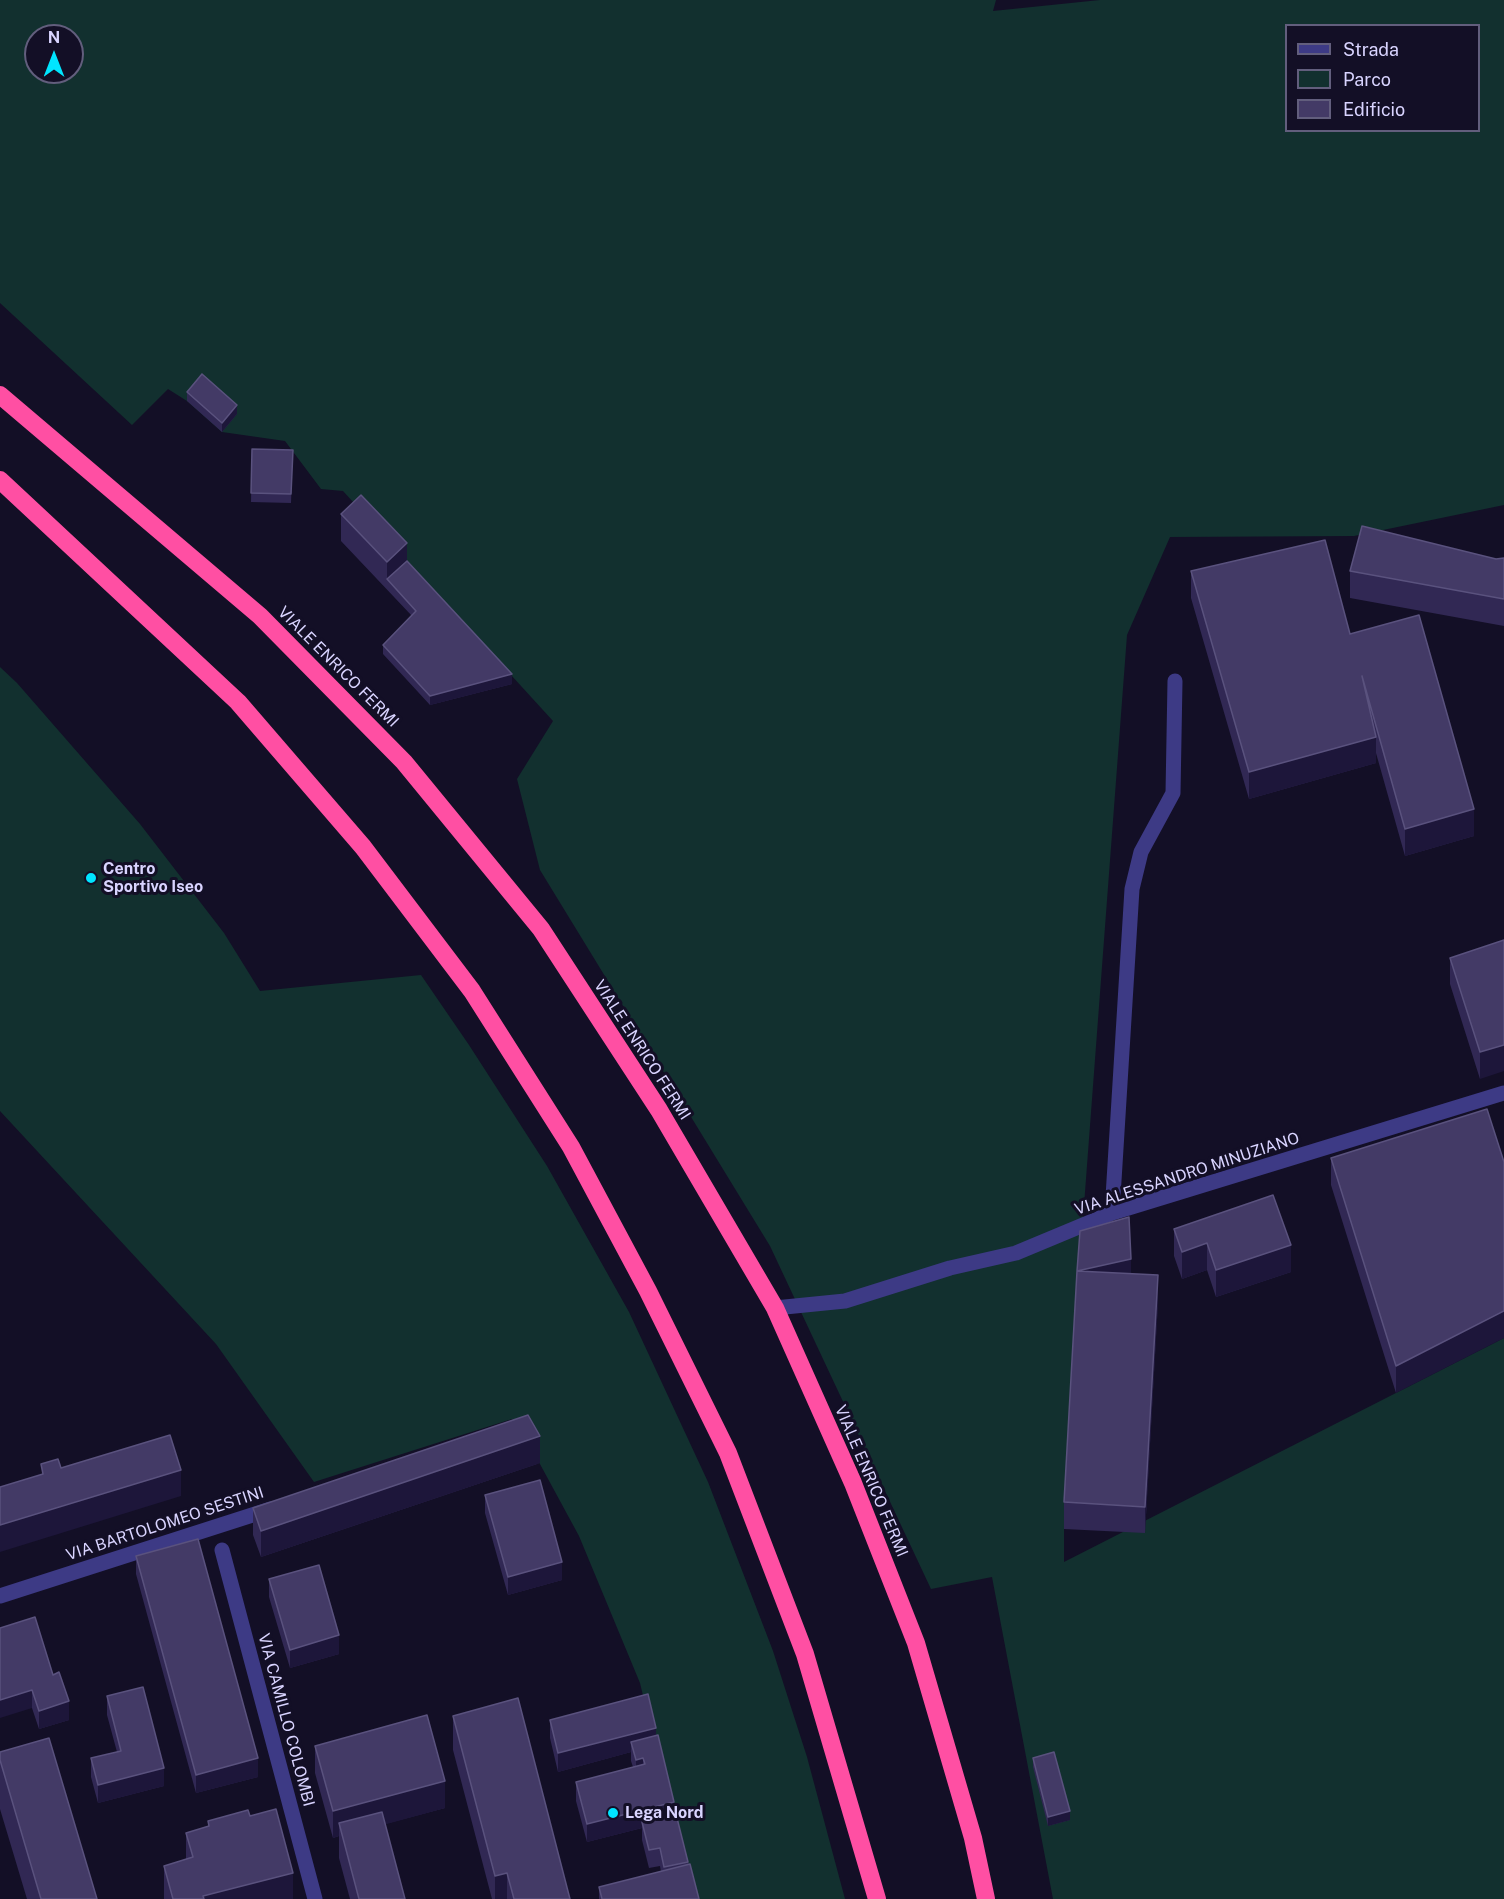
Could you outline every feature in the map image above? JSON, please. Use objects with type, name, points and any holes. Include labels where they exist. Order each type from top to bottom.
[{"type":"highway","name":"VIALE ENRICO FERMI","points":[[3,397],[260,616],[404,762],[541,929],[659,1110],[775,1308],[853,1483],[916,1643],[973,1838],[986,1899]]},
{"type":"highway","points":[[0,480],[238,702],[355,838],[472,991],[571,1147],[648,1291],[728,1453],[805,1654],[877,1899]]},
{"type":"street","points":[[1112,1213],[1132,889],[1141,852],[1173,793],[1175,681]]},
{"type":"street","name":"VIA ALESSANDRO MINUZIANO","points":[[775,1308],[845,1301],[950,1268],[1016,1253],[1112,1213],[1504,1093]]},
{"type":"street","name":"VIA BARTOLOMEO SESTINI","points":[[0,1596],[284,1505]]},
{"type":"street","name":"VIA CAMILLO COLOMBI","points":[[222,1550],[315,1899]]},
{"type":"green space","points":[[0,0],[996,0],[993,11],[1100,0],[1504,0],[1504,505],[1354,536],[1170,537],[1127,635],[1077,1298],[1064,1562],[1504,1338],[1504,1899],[1053,1899],[992,1577],[931,1589],[770,1246],[540,870],[517,779],[553,721],[343,491],[321,489],[285,441],[222,432],[187,401],[168,389],[132,425],[0,303]]},
{"type":"green space","points":[[0,667],[17,683],[140,824],[224,933],[260,991],[421,975],[547,1166],[629,1312],[708,1482],[773,1651],[807,1757],[845,1899],[692,1899],[640,1683],[579,1536],[528,1442],[512,1419],[314,1482],[216,1344],[0,1111]]},
{"type":"building","points":[[202,374],[237,405],[222,423],[187,392]]},
{"type":"building","points":[[252,449],[293,450],[291,494],[251,493]]},
{"type":"building","points":[[361,495],[407,543],[387,562],[341,514]]},
{"type":"building","points":[[1362,526],[1496,559],[1504,558],[1504,599],[1350,571]]},
{"type":"building","points":[[1325,540],[1350,634],[1419,615],[1474,809],[1405,829],[1362,676],[1376,737],[1249,772],[1191,571]]},
{"type":"building","points":[[407,561],[512,674],[430,696],[383,645],[416,611],[387,579]]},
{"type":"building","points":[[1504,940],[1504,1045],[1480,1052],[1450,958]]},
{"type":"building","points":[[1487,1109],[1504,1162],[1504,1311],[1396,1366],[1331,1158]]},
{"type":"building","points":[[1273,1195],[1291,1245],[1216,1270],[1207,1243],[1182,1252],[1174,1229]]},
{"type":"building","points":[[1129,1217],[1131,1259],[1077,1271],[1080,1231]]},
{"type":"building","points":[[1077,1271],[1158,1275],[1145,1507],[1064,1502]]},
{"type":"building","points":[[528,1415],[540,1436],[261,1531],[253,1508]]},
{"type":"building","points":[[170,1435],[181,1470],[0,1525],[0,1487],[43,1474],[41,1464],[58,1459],[61,1468]]},
{"type":"building","points":[[540,1480],[562,1562],[508,1577],[485,1495]]},
{"type":"building","points":[[198,1539],[258,1758],[196,1775],[136,1556]]},
{"type":"building","points":[[319,1565],[339,1635],[290,1650],[269,1579]]},
{"type":"building","points":[[35,1617],[53,1675],[59,1672],[69,1701],[39,1711],[32,1690],[0,1700],[0,1628]]},
{"type":"building","points":[[143,1687],[164,1768],[98,1785],[91,1758],[121,1751],[107,1696]]},
{"type":"building","points":[[648,1694],[656,1728],[558,1753],[550,1720]]},
{"type":"building","points":[[518,1698],[570,1899],[514,1899],[507,1873],[495,1876],[453,1716]]},
{"type":"building","points":[[427,1715],[445,1781],[333,1811],[315,1746]]},
{"type":"building","points":[[658,1735],[674,1802],[587,1824],[576,1782],[645,1764],[643,1758],[636,1760],[631,1742]]},
{"type":"building","points":[[49,1738],[97,1899],[41,1899],[0,1760],[0,1752]]},
{"type":"building","points":[[1054,1752],[1070,1811],[1048,1817],[1033,1758]]},
{"type":"building","points":[[276,1809],[293,1873],[203,1896],[204,1899],[173,1899],[164,1866],[193,1857],[186,1833],[209,1826],[208,1821],[248,1810],[250,1816]]},
{"type":"building","points":[[382,1812],[405,1899],[359,1899],[339,1823]]},
{"type":"building","points":[[676,1814],[688,1862],[664,1867],[660,1848],[649,1850],[642,1822]]},
{"type":"building","points":[[690,1864],[699,1899],[602,1899],[599,1887]]},
{"type":"place","name":"Centro Sportivo Iseo","points":[[91,878]]},
{"type":"place","name":"Lega Nord","points":[[613,1813]]}]
